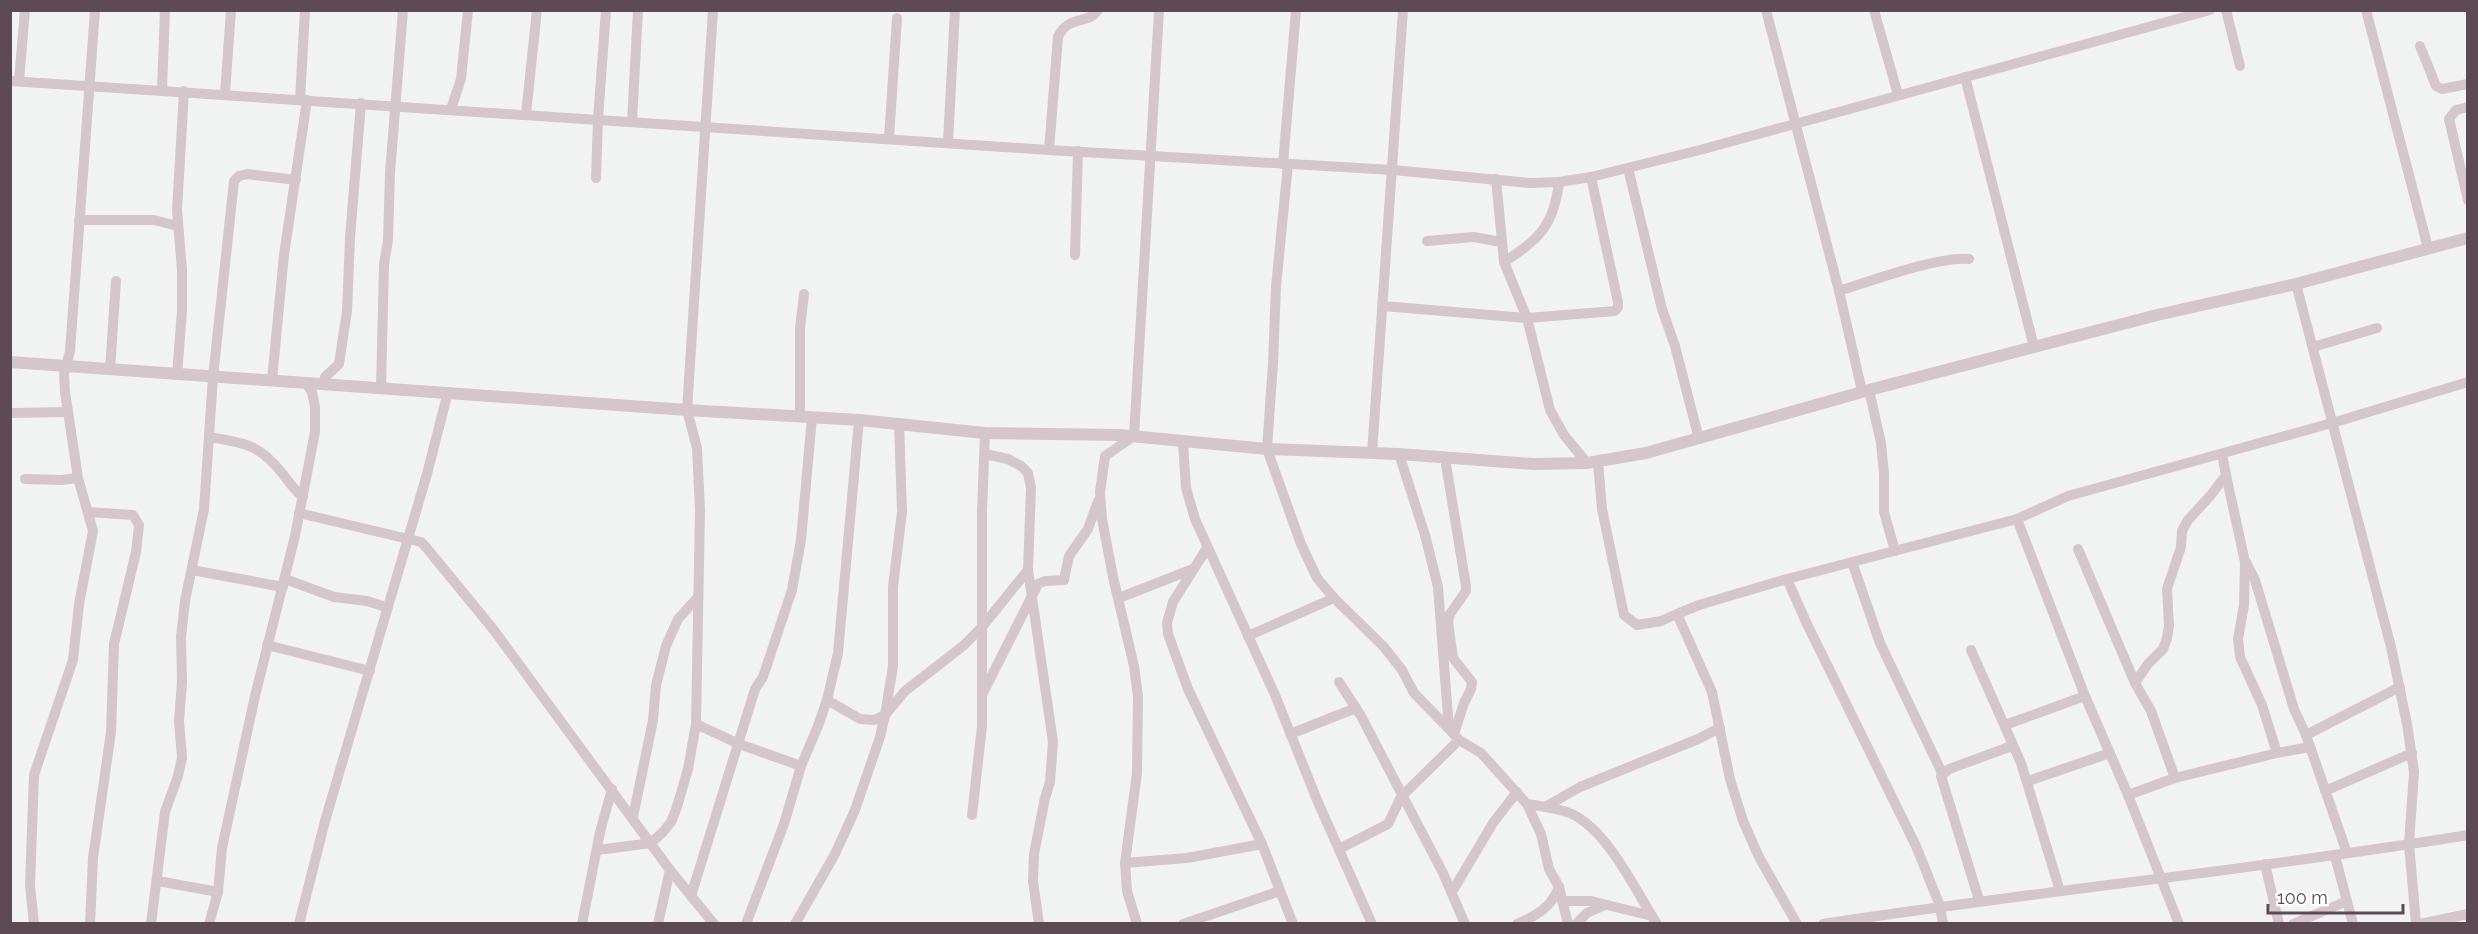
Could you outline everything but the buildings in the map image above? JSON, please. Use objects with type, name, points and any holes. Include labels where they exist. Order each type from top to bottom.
[{"type":"street","points":[[25,10],[15,81],[1050,150],[1392,170],[1530,183],[1559,182],[1628,168],[2210,10]]},
{"type":"street","points":[[34,924],[30,885],[32,790],[37,763],[73,660],[79,604],[93,531],[78,478],[64,383],[70,351],[95,10]]},
{"type":"street","points":[[162,90],[165,10]]},
{"type":"street","points":[[225,94],[231,10]]},
{"type":"street","points":[[272,380],[284,255],[296,180],[303,100],[305,10]]},
{"type":"street","points":[[381,387],[384,265],[388,240],[390,173],[403,10]]},
{"type":"street","points":[[451,109],[461,79],[468,10]]},
{"type":"street","points":[[526,114],[537,10]]},
{"type":"street","points":[[596,178],[606,10]]},
{"type":"street","points":[[633,122],[638,10]]},
{"type":"street","points":[[598,850],[651,843],[671,822],[688,769],[696,724],[700,510],[697,448],[687,410],[713,10]]},
{"type":"street","points":[[948,142],[955,10]]},
{"type":"street","points":[[1050,150],[1058,37],[1068,24],[1094,15],[1098,10]]},
{"type":"street","points":[[1134,436],[1159,10]]},
{"type":"street","points":[[1296,10],[1267,449],[1301,544],[1317,578],[1334,598],[1384,646],[1402,670],[1414,693],[1454,734],[1481,753],[1527,804],[1541,834],[1549,869],[1559,887],[1568,924]]},
{"type":"street","points":[[1372,453],[1403,10]]},
{"type":"street","points":[[1766,10],[1881,443],[1884,512],[1895,551]]},
{"type":"street","points":[[1874,10],[1898,95]]},
{"type":"street","points":[[2226,10],[2240,66]]},
{"type":"street","points":[[2366,10],[2428,248]]},
{"type":"street","points":[[889,138],[897,18]]},
{"type":"street","points":[[2420,46],[2436,86],[2442,89],[2468,84]]},
{"type":"street","points":[[1965,77],[2034,347]]},
{"type":"street","points":[[177,375],[182,311],[182,270],[177,226],[184,91]]},
{"type":"street","points":[[323,384],[326,377],[339,364],[347,311],[350,238],[361,103]]},
{"type":"street","points":[[2468,106],[2456,110],[2449,119],[2468,200]]},
{"type":"street","points":[[1075,255],[1078,151]]},
{"type":"street","points":[[1628,168],[1662,309],[1675,346],[1699,439]]},
{"type":"street","points":[[151,924],[165,812],[182,758],[179,721],[182,682],[181,637],[185,601],[204,509],[213,377],[234,181],[239,176],[247,174],[296,180]]},
{"type":"street","points":[[1383,306],[1527,318],[1610,312],[1618,307],[1591,177]]},
{"type":"street","points":[[1496,179],[1504,262],[1527,318],[1550,410],[1564,435],[1593,462],[1624,615],[1637,625],[1647,625],[1699,605],[1787,579],[2017,519],[2068,496],[2332,423],[2468,382]]},
{"type":"street","points":[[1504,262],[1523,250],[1540,235],[1551,218],[1557,202],[1559,182]]},
{"type":"street","points":[[79,220],[154,220],[177,226]]},
{"type":"street","points":[[1427,241],[1474,237],[1501,242]]},
{"type":"street","points":[[10,362],[859,420],[985,433],[1134,436],[1267,449],[1399,454],[1534,464],[1593,462],[1646,453],[1866,391],[2034,347],[2157,315],[2296,284],[2468,238]]},
{"type":"street","points":[[1839,291],[1926,265],[1962,258],[1970,259]]},
{"type":"street","points":[[110,370],[116,281]]},
{"type":"street","points":[[2296,284],[2400,687],[2412,753],[2414,784],[2409,844],[2418,924],[2468,914]]},
{"type":"street","points":[[691,896],[740,744],[755,689],[763,677],[792,590],[801,540],[806,417],[800,328],[804,294]]},
{"type":"street","points":[[2313,347],[2377,328]]},
{"type":"street","points":[[209,924],[218,892],[222,848],[303,497],[316,421],[314,399],[306,383]]},
{"type":"street","points":[[299,924],[325,821],[370,671],[386,607],[408,540],[448,392]]},
{"type":"street","points":[[10,413],[68,412]]},
{"type":"street","points":[[746,924],[784,824],[801,766],[827,700],[839,645],[859,420]]},
{"type":"street","points":[[795,924],[836,854],[855,810],[880,737],[885,715],[893,666],[893,587],[902,512],[899,423]]},
{"type":"street","points":[[972,815],[980,748],[982,696],[982,512],[985,433]]},
{"type":"street","points":[[982,696],[1032,593],[1042,582],[1064,580],[1069,556],[1088,529],[1100,492],[1105,456],[1134,436]]},
{"type":"street","points":[[209,437],[253,445],[303,497]]},
{"type":"street","points":[[1183,442],[1186,488],[1195,519],[1372,924]]},
{"type":"street","points":[[985,454],[1008,459],[1021,466],[1028,473],[1031,488],[1028,570],[1053,742],[1050,782],[1034,854],[1033,881],[1039,924]]},
{"type":"street","points":[[1399,454],[1425,535],[1438,587],[1442,659],[1454,734]]},
{"type":"street","points":[[2222,454],[2246,562],[2255,580],[2294,709],[2306,735],[2347,853]]},
{"type":"street","points":[[1338,849],[1388,824],[1401,797],[1454,734],[1464,702],[1472,689],[1472,682],[1453,658],[1448,622],[1450,614],[1466,591],[1466,586],[1445,458]]},
{"type":"street","points":[[2135,683],[2148,664],[2163,649],[2167,638],[2169,626],[2167,589],[2181,547],[2182,531],[2188,520],[2226,475]]},
{"type":"street","points":[[25,479],[52,481],[78,478]]},
{"type":"street","points":[[1100,492],[1106,545],[1134,666],[1138,697],[1137,773],[1125,863],[1127,891],[1137,924]]},
{"type":"street","points":[[88,512],[133,515],[139,525],[136,552],[114,644],[111,732],[93,858],[90,924]]},
{"type":"street","points":[[299,513],[421,542],[494,629],[670,870],[714,924]]},
{"type":"street","points":[[2017,519],[2085,696],[2128,795],[2179,924]]},
{"type":"street","points":[[1207,548],[1168,612],[1169,641],[1188,689],[1262,844],[1293,924]]},
{"type":"street","points":[[2078,549],[2135,683],[2151,711],[2175,778]]},
{"type":"street","points":[[1852,562],[1880,643],[1942,774],[1941,778],[1979,900]]},
{"type":"street","points":[[2246,562],[2244,606],[2238,639],[2240,657],[2262,705],[2277,753]]},
{"type":"street","points":[[1119,598],[1193,569]]},
{"type":"street","points":[[192,570],[284,583],[334,597],[368,601],[386,607]]},
{"type":"street","points":[[827,700],[860,720],[874,720],[885,715],[905,691],[963,646],[982,627],[1028,570]]},
{"type":"street","points":[[1787,579],[1916,846],[1940,906],[1943,924]]},
{"type":"street","points":[[633,817],[653,720],[656,685],[666,646],[678,619],[698,597]]},
{"type":"street","points":[[1248,636],[1334,598]]},
{"type":"street","points":[[1677,614],[1709,685],[1730,779],[1743,821],[1759,857],[1797,924]]},
{"type":"street","points":[[267,645],[370,671]]},
{"type":"street","points":[[1971,650],[2028,781],[2060,891]]},
{"type":"street","points":[[1339,682],[1356,708],[1452,892],[1465,924]]},
{"type":"street","points":[[2306,735],[2400,687]]},
{"type":"street","points":[[2005,725],[2085,696]]},
{"type":"street","points":[[1290,734],[1356,708]]},
{"type":"street","points":[[696,724],[740,744],[801,766]]},
{"type":"street","points":[[1545,807],[1597,780],[1698,740],[1720,728]]},
{"type":"street","points":[[1942,774],[2012,746]]},
{"type":"street","points":[[2128,795],[2175,778],[2310,747]]},
{"type":"street","points":[[2028,781],[2110,753]]},
{"type":"street","points":[[2325,791],[2412,753]]},
{"type":"street","points":[[582,924],[604,814],[612,789]]},
{"type":"street","points":[[1452,892],[1493,823],[1517,792]]},
{"type":"street","points":[[1527,804],[1572,814],[1590,826],[1621,867],[1654,920]]},
{"type":"street","points":[[1829,923],[1979,900],[2160,880],[2335,856],[2468,835]]},
{"type":"street","points":[[1125,863],[1187,858],[1262,844]]},
{"type":"street","points":[[2335,856],[2353,924]]},
{"type":"street","points":[[2265,864],[2279,924]]},
{"type":"street","points":[[658,924],[670,870]]},
{"type":"street","points":[[158,881],[218,892]]},
{"type":"street","points":[[1517,924],[1541,912],[1555,897],[1559,887]]},
{"type":"street","points":[[1183,924],[1280,891]]},
{"type":"street","points":[[1562,901],[1591,901],[1654,920]]},
{"type":"street","points":[[2293,924],[2347,901]]},
{"type":"street","points":[[1576,924],[1587,913],[1605,905]]}]
